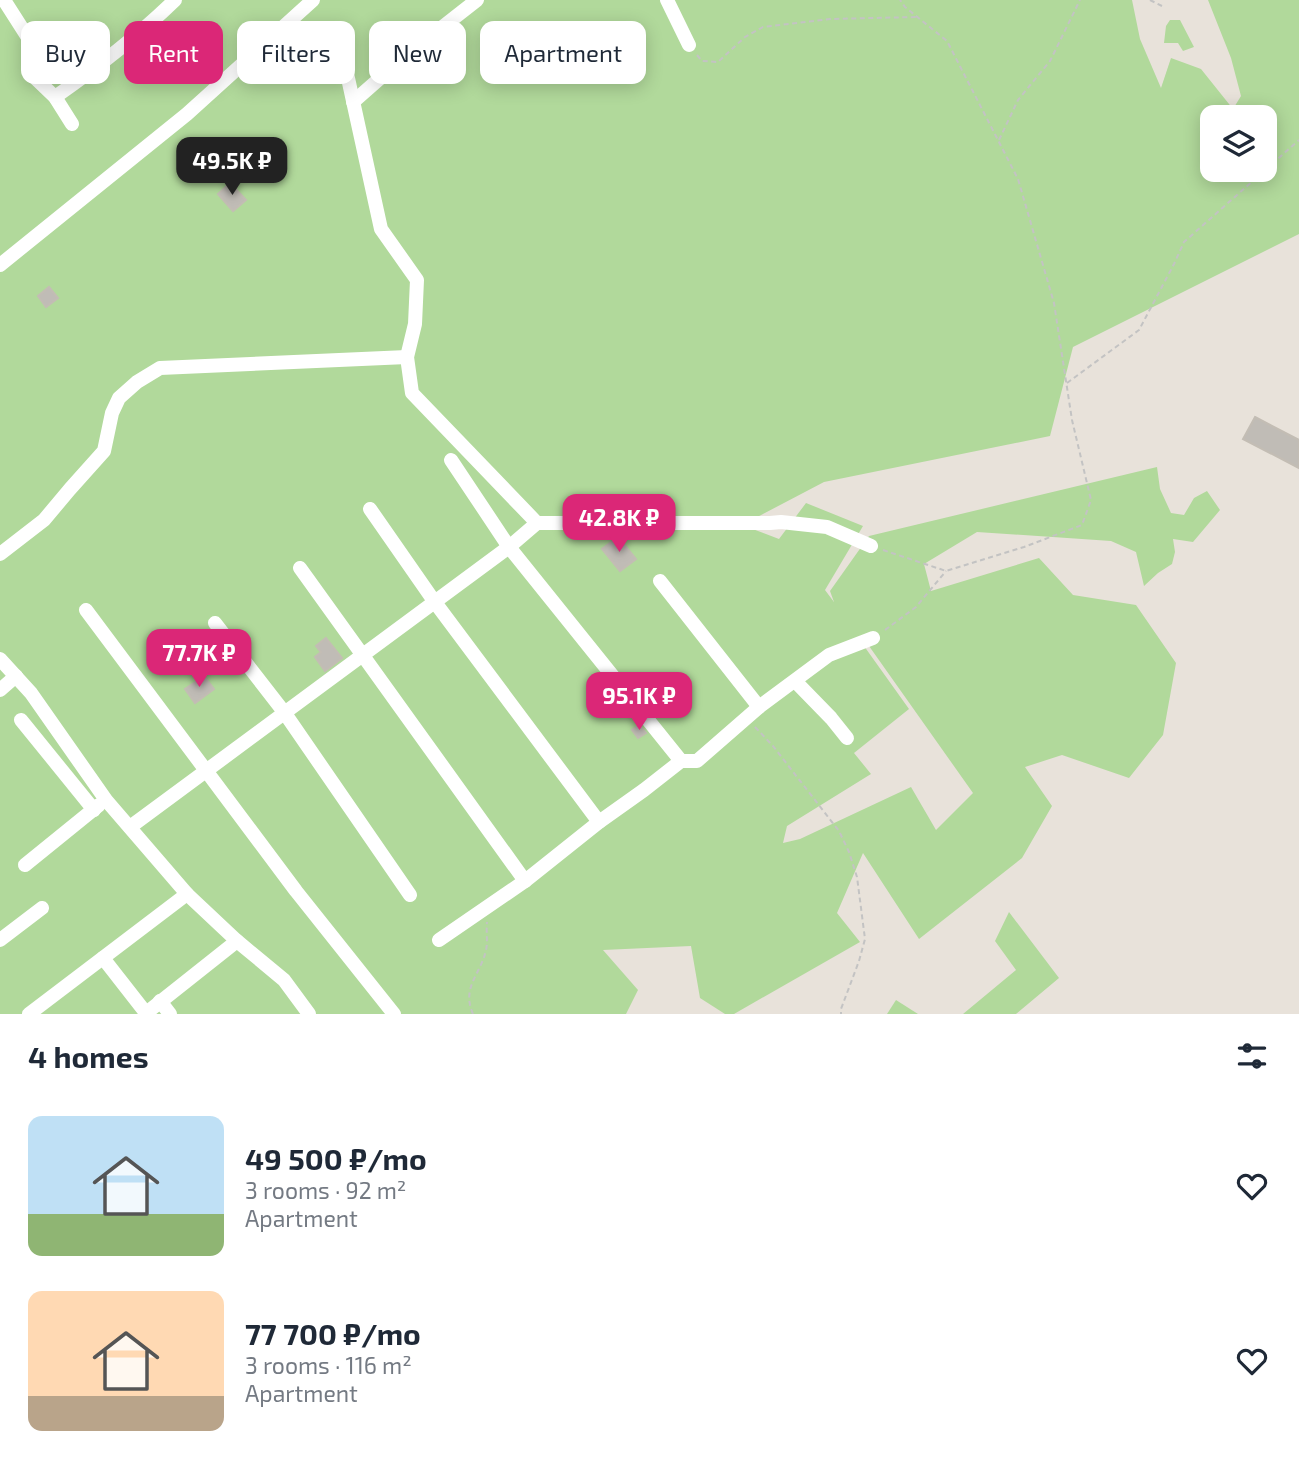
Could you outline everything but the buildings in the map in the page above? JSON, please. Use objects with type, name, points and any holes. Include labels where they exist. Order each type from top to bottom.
[{"type":"street","points":[[4,0],[34,47],[32,75],[55,97],[72,124]]},
{"type":"street","points":[[55,97],[143,31],[175,0]]},
{"type":"street","points":[[0,265],[187,114],[313,0]]},
{"type":"street","points":[[354,102],[403,58],[477,0]]},
{"type":"street","points":[[667,0],[689,45]]},
{"type":"street","points":[[350,84],[381,229],[417,280],[415,324],[407,357],[412,393],[537,523]]},
{"type":"street","points":[[2,548],[44,520],[104,451],[112,413],[119,398],[137,382],[160,368],[407,357]]},
{"type":"street","points":[[451,460],[509,547],[681,761]]},
{"type":"street","points":[[370,509],[434,601],[599,822]]},
{"type":"street","points":[[130,827],[509,547],[537,523],[781,522],[827,527],[870,546]]},
{"type":"street","points":[[300,568],[525,881]]},
{"type":"street","points":[[660,581],[759,707]]},
{"type":"street","points":[[86,610],[296,891],[394,1014]]},
{"type":"street","points":[[215,623],[284,712],[410,895]]},
{"type":"street","points":[[439,940],[525,881],[681,761],[696,761],[759,707],[829,655],[873,638]]},
{"type":"street","points":[[0,659],[31,693],[106,800],[187,894],[284,980],[309,1014]]},
{"type":"street","points":[[0,690],[16,677]]},
{"type":"street","points":[[795,681],[847,738]]},
{"type":"street","points":[[21,720],[94,810]]},
{"type":"street","points":[[25,865],[106,800]]},
{"type":"street","points":[[39,1011],[187,894]]},
{"type":"street","points":[[0,940],[42,908]]},
{"type":"street","points":[[103,958],[145,1014],[237,941]]},
{"type":"street","points":[[160,1002],[170,1014]]},
{"type":"path","points":[[873,638],[916,607],[946,571],[1024,547],[1082,525],[1091,499],[1072,420],[1054,303],[1018,178],[947,41],[900,0]]},
{"type":"path","points":[[999,141],[1018,100],[1050,61],[1080,0]]},
{"type":"path","points":[[1150,0],[1162,6]]},
{"type":"path","points":[[689,45],[702,61],[718,62],[745,37],[763,27],[830,19],[918,17]]},
{"type":"path","points":[[1066,384],[1139,330],[1184,242],[1299,140]]},
{"type":"path","points":[[870,546],[946,571]]},
{"type":"path","points":[[747,719],[773,746],[839,831],[857,877],[865,939],[841,1014]]},
{"type":"path","points":[[471,1014],[471,983],[486,951],[487,924],[495,902]]},
{"type":"green space","points":[[0,0],[1132,0],[1140,39],[1161,88],[1171,58],[1201,69],[1230,105],[1200,105],[1200,182],[1277,182],[1277,105],[1235,105],[1241,96],[1231,58],[1208,0],[1299,0],[1299,234],[1073,347],[1050,436],[824,482],[742,525],[779,539],[806,503],[863,526],[825,590],[834,602],[830,591],[869,536],[1157,467],[1160,489],[1171,513],[1184,515],[1194,498],[1207,491],[1220,510],[1193,542],[1173,539],[1175,552],[1172,564],[1144,586],[1136,552],[1111,541],[977,532],[924,564],[931,591],[1039,558],[1073,595],[1136,605],[1176,663],[1163,735],[1129,778],[1062,755],[1025,767],[1052,806],[1022,858],[919,939],[863,853],[837,913],[860,942],[734,1014],[725,1014],[700,998],[691,946],[603,950],[638,990],[626,1014],[0,1014]],"holes":[[[864,646],[869,646],[973,793],[936,830],[911,787],[800,839],[783,843],[787,826],[871,774],[854,753],[909,709]]]},
{"type":"green space","points":[[1170,20],[1180,20],[1194,47],[1183,51],[1178,43],[1164,43],[1166,26]]},
{"type":"green space","points":[[1009,912],[1059,978],[1016,1014],[963,1014],[1016,970],[995,941]]},
{"type":"green space","points":[[896,1000],[918,1014],[887,1014]]}]
